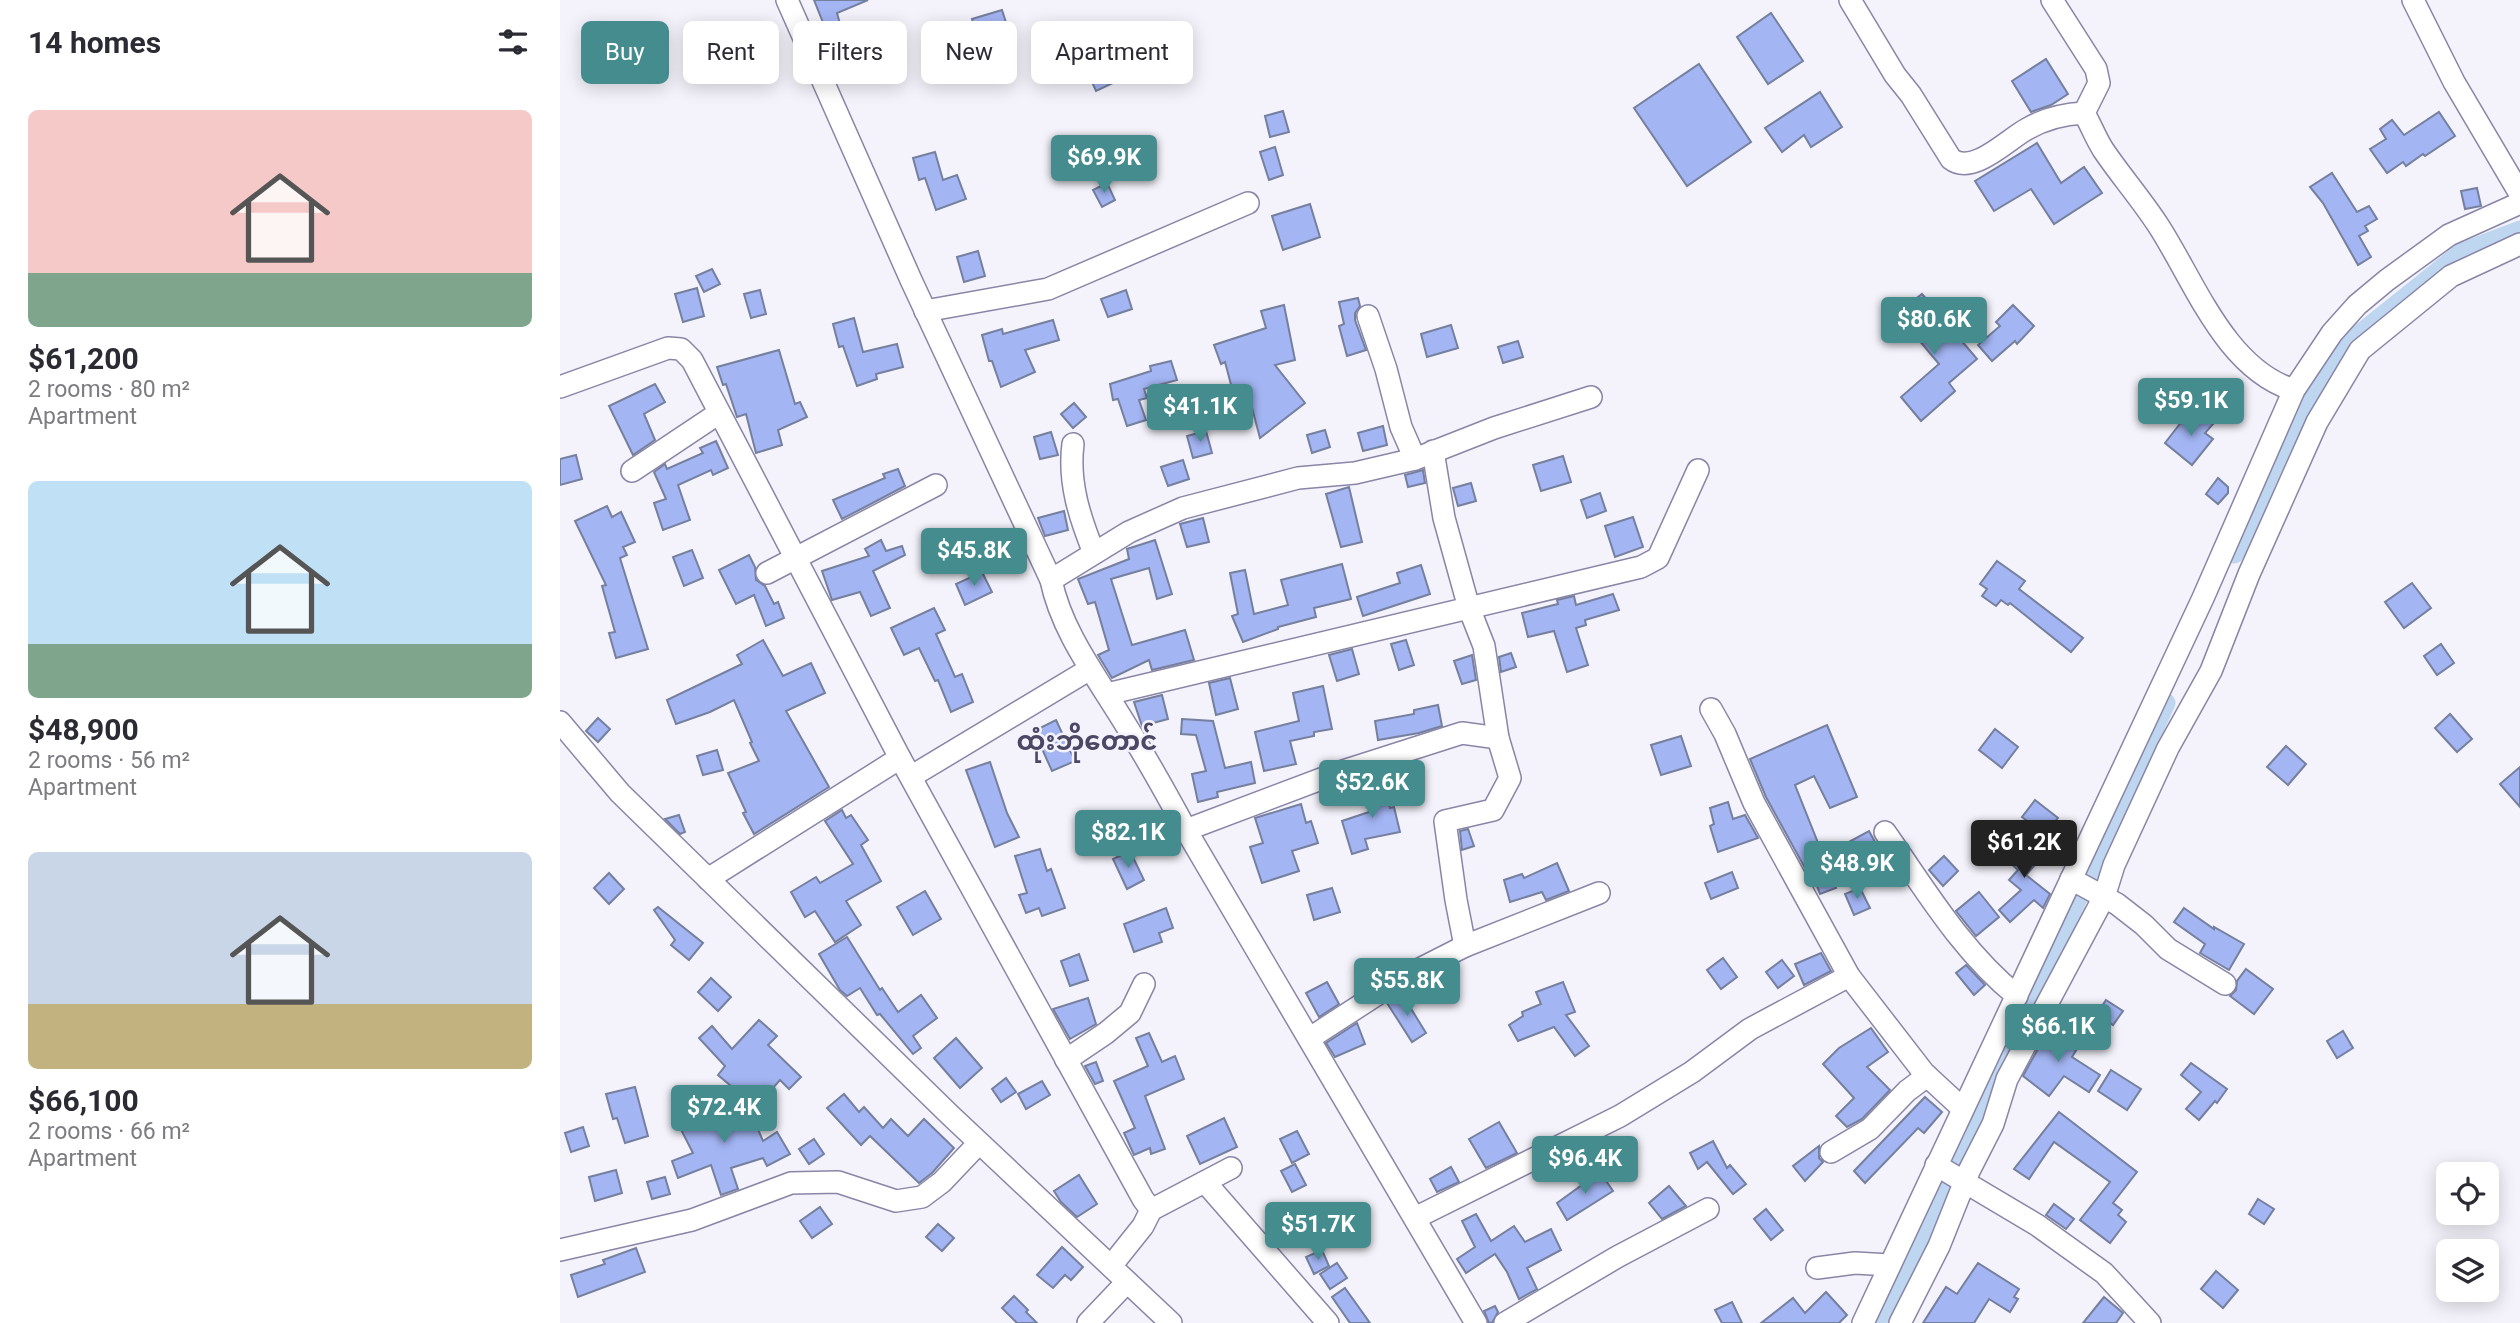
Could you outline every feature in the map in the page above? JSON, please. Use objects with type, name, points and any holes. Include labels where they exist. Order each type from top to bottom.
[{"type":"street","points":[[787,0],[925,311],[1051,580],[1079,677],[1107,694],[1152,767],[1186,831],[1476,1323]]},
{"type":"street","points":[[1850,0],[1895,75],[1911,95],[1951,159],[1958,164],[1964,165],[1994,153],[2028,128],[2066,113],[2084,113]]},
{"type":"street","points":[[2052,0],[2096,69],[2099,83],[2084,113]]},
{"type":"street","points":[[2413,0],[2454,82],[2520,194]]},
{"type":"street","points":[[2084,113],[2103,150],[2159,227],[2233,347],[2256,372],[2277,385],[2294,390]]},
{"type":"street","points":[[925,311],[1048,289],[1248,203]]},
{"type":"street","points":[[1863,1323],[1890,1265],[1949,1174],[1993,1124],[2007,1079],[2203,598],[2294,390],[2332,332],[2387,280],[2449,235],[2520,203]]},
{"type":"street","points":[[1900,1323],[1939,1246],[1949,1174],[1963,1109],[2017,996],[2087,887],[2119,855],[2168,748],[2211,671],[2249,574],[2317,422],[2360,350],[2451,276],[2520,244]]},
{"type":"street","points":[[1368,316],[1386,369],[1401,427],[1424,455],[1469,608],[1484,646],[1498,738],[1510,778],[1493,810],[1445,821],[1465,946]]},
{"type":"street","points":[[560,387],[668,348],[681,349],[692,360],[900,758],[1151,1210]]},
{"type":"street","points":[[1051,580],[1129,532],[1184,508],[1298,478],[1355,473],[1424,455],[1494,428],[1591,397]]},
{"type":"street","points":[[632,471],[719,413]]},
{"type":"street","points":[[1073,444],[1070,462],[1077,511],[1094,553]]},
{"type":"street","points":[[1107,694],[1641,567],[1658,558],[1699,470]]},
{"type":"street","points":[[767,573],[936,485]]},
{"type":"street","points":[[912,776],[1079,677]]},
{"type":"street","points":[[1711,709],[1725,734],[1754,803],[1849,976],[1927,1076],[1963,1109]]},
{"type":"street","points":[[560,722],[620,793],[979,1143],[1171,1323]]},
{"type":"street","points":[[1186,831],[1337,773],[1462,733],[1498,738]]},
{"type":"street","points":[[708,879],[900,758]]},
{"type":"street","points":[[1885,832],[1945,919],[1999,981],[2017,996]]},
{"type":"street","points":[[2087,887],[2144,925],[2168,949],[2225,984]]},
{"type":"street","points":[[1310,1038],[1405,977],[1465,946],[1600,893]]},
{"type":"street","points":[[1415,1218],[1620,1116],[1692,1072],[1750,1029],[1849,976]]},
{"type":"street","points":[[1066,1060],[1130,1013],[1144,984]]},
{"type":"street","points":[[1831,1153],[1870,1129],[1907,1091],[1927,1076]]},
{"type":"street","points":[[560,1250],[692,1220],[791,1183],[838,1182],[896,1201],[922,1198],[942,1182],[979,1143]]},
{"type":"street","points":[[1111,1266],[1143,1226],[1151,1210],[1231,1168]]},
{"type":"street","points":[[1949,1174],[2037,1225],[2104,1273],[2150,1323]]},
{"type":"street","points":[[1205,1182],[1328,1323]]},
{"type":"street","points":[[1505,1323],[1618,1257],[1708,1209]]},
{"type":"street","points":[[1816,1268],[1855,1263],[1890,1265]]},
{"type":"street","points":[[1088,1323],[1127,1282]]},
{"type":"building","points":[[814,0],[868,0],[837,13],[839,21],[822,21]]},
{"type":"building","points":[[1002,10],[1006,21],[973,21]]},
{"type":"building","points":[[1771,13],[1803,61],[1768,84],[1737,37]]},
{"type":"building","points":[[2046,59],[2068,94],[2051,105],[2031,112],[2012,81]]},
{"type":"building","points":[[1699,64],[1751,142],[1687,186],[1634,108]]},
{"type":"building","points":[[1093,84],[1111,84],[1096,91]]},
{"type":"building","points":[[1820,92],[1842,127],[1811,147],[1804,135],[1782,152],[1765,128]]},
{"type":"building","points":[[1283,111],[1289,132],[1270,137],[1265,116]]},
{"type":"building","points":[[2439,112],[2455,136],[2425,156],[2423,154],[2406,166],[2403,162],[2387,173],[2370,149],[2386,139],[2380,129],[2392,120],[2404,135]]},
{"type":"building","points":[[2037,143],[2061,183],[2084,167],[2102,193],[2054,224],[2031,189],[1994,211],[1975,181]]},
{"type":"building","points":[[1275,147],[1283,175],[1269,180],[1260,152]]},
{"type":"building","points":[[935,152],[943,180],[957,175],[966,199],[936,210],[925,178],[919,180],[913,158]]},
{"type":"building","points":[[2332,173],[2357,212],[2369,206],[2377,219],[2365,226],[2368,231],[2359,236],[2371,257],[2358,265],[2323,203],[2310,187]]},
{"type":"building","points":[[1107,183],[1115,200],[1102,207],[1093,190]]},
{"type":"building","points":[[2477,188],[2481,206],[2465,209],[2461,191]]},
{"type":"building","points":[[1310,204],[1320,237],[1283,250],[1272,216]]},
{"type":"building","points":[[978,251],[985,276],[964,282],[957,257]]},
{"type":"building","points":[[712,269],[720,284],[704,292],[696,276]]},
{"type":"building","points":[[697,288],[704,316],[683,322],[675,294]]},
{"type":"building","points":[[760,290],[766,314],[751,318],[744,294]]},
{"type":"building","points":[[1126,290],[1132,309],[1108,317],[1101,299]]},
{"type":"building","points":[[1922,294],[1977,359],[1949,383],[1955,391],[1921,421],[1901,397],[1939,364],[1897,314]]},
{"type":"building","points":[[1358,298],[1360,306],[1355,313],[1355,320],[1366,350],[1347,356],[1339,326],[1344,324],[1339,302]]},
{"type":"building","points":[[1284,305],[1295,360],[1275,365],[1305,403],[1260,438],[1247,389],[1233,392],[1225,362],[1221,364],[1214,345],[1266,328],[1261,311]]},
{"type":"building","points":[[2013,305],[2034,326],[2017,344],[2015,341],[1992,361],[1978,345],[2000,326],[1996,322]]},
{"type":"building","points":[[854,318],[863,352],[897,344],[903,367],[876,374],[877,379],[857,386],[843,346],[839,347],[833,324]]},
{"type":"building","points":[[1053,320],[1059,340],[1025,350],[1035,372],[1001,387],[992,361],[989,361],[982,335],[1002,329],[1003,334]]},
{"type":"building","points":[[1451,325],[1458,348],[1427,357],[1421,334]]},
{"type":"building","points":[[1518,341],[1523,357],[1503,363],[1498,347]]},
{"type":"building","points":[[779,350],[795,404],[800,402],[807,417],[778,430],[782,445],[756,453],[746,414],[737,417],[717,367]]},
{"type":"building","points":[[1171,361],[1177,380],[1144,389],[1147,398],[1139,400],[1146,420],[1127,426],[1118,399],[1113,400],[1110,384],[1151,371],[1150,366]]},
{"type":"building","points":[[655,384],[665,402],[644,414],[655,440],[633,455],[609,406]]},
{"type":"building","points":[[1074,403],[1086,417],[1073,428],[1061,414]]},
{"type":"building","points":[[2201,413],[2214,423],[2205,433],[2213,439],[2192,465],[2165,443],[2186,416],[2194,423]]},
{"type":"building","points":[[1383,426],[1387,445],[1363,451],[1358,433]]},
{"type":"building","points":[[1325,430],[1330,447],[1312,453],[1307,435]]},
{"type":"building","points":[[1206,431],[1212,453],[1193,458],[1187,436]]},
{"type":"building","points":[[1051,432],[1058,455],[1040,459],[1034,437]]},
{"type":"building","points":[[716,441],[728,468],[713,475],[711,470],[678,485],[690,520],[663,530],[654,503],[666,499],[654,472],[665,464],[667,469],[703,453],[700,448]]},
{"type":"building","points":[[576,455],[582,479],[560,485],[560,459]]},
{"type":"building","points":[[1563,456],[1571,482],[1541,491],[1533,465]]},
{"type":"building","points":[[1183,460],[1189,479],[1168,486],[1161,467]]},
{"type":"building","points":[[898,469],[905,486],[842,519],[833,500],[885,478],[883,474]]},
{"type":"building","points":[[1423,470],[1425,483],[1408,487],[1405,475]]},
{"type":"building","points":[[2218,478],[2228,487],[2228,493],[2218,504],[2206,494]]},
{"type":"building","points":[[1471,483],[1476,501],[1458,506],[1453,488]]},
{"type":"building","points":[[1349,487],[1362,542],[1341,547],[1326,494]]},
{"type":"building","points":[[1600,493],[1606,511],[1587,518],[1581,500]]},
{"type":"building","points":[[607,506],[612,517],[621,512],[635,542],[623,547],[627,555],[620,558],[648,649],[616,658],[609,633],[615,632],[602,586],[606,585],[575,521]]},
{"type":"building","points":[[1064,511],[1068,530],[1045,536],[1038,518]]},
{"type":"building","points":[[1633,517],[1643,547],[1615,557],[1605,526]]},
{"type":"building","points":[[1203,518],[1209,542],[1187,547],[1180,524]]},
{"type":"building","points":[[881,540],[886,551],[902,546],[905,555],[873,571],[890,608],[871,616],[860,592],[832,600],[822,571],[869,556],[865,549]]},
{"type":"building","points":[[1155,540],[1172,594],[1157,599],[1149,568],[1111,579],[1132,645],[1185,630],[1194,660],[1152,670],[1149,660],[1112,678],[1098,655],[1109,650],[1095,602],[1088,604],[1078,579],[1129,559],[1127,549]]},
{"type":"building","points":[[692,550],[703,578],[684,586],[673,557]]},
{"type":"building","points":[[749,555],[755,567],[756,580],[765,586],[774,604],[778,602],[784,618],[766,626],[754,595],[736,604],[719,570]]},
{"type":"building","points":[[1997,561],[2025,581],[2019,589],[2083,638],[2071,652],[2010,603],[2008,605],[2001,600],[1996,606],[1982,596],[1987,589],[1980,584]]},
{"type":"building","points":[[1342,564],[1351,599],[1314,608],[1316,617],[1278,627],[1243,642],[1232,616],[1238,614],[1230,573],[1245,570],[1254,614],[1288,605],[1281,580]]},
{"type":"building","points":[[1421,565],[1430,594],[1363,616],[1357,597],[1400,583],[1397,573]]},
{"type":"building","points":[[982,572],[992,592],[965,605],[956,584]]},
{"type":"building","points":[[2412,583],[2431,608],[2404,628],[2385,602]]},
{"type":"building","points":[[1613,594],[1619,610],[1585,620],[1586,625],[1576,628],[1588,665],[1567,672],[1554,631],[1528,637],[1522,613],[1558,604],[1557,600],[1574,596],[1576,605]]},
{"type":"building","points":[[934,608],[945,630],[936,634],[955,677],[962,674],[973,702],[951,712],[938,680],[935,681],[919,648],[904,655],[891,628]]},
{"type":"building","points":[[763,640],[783,676],[811,663],[825,693],[786,711],[829,787],[754,834],[728,773],[759,761],[734,700],[676,724],[667,700],[742,664],[737,655]]},
{"type":"building","points":[[1406,640],[1414,665],[1399,670],[1391,644]]},
{"type":"building","points":[[2441,644],[2454,663],[2437,675],[2424,656]]},
{"type":"building","points":[[1352,649],[1359,674],[1337,681],[1329,655]]},
{"type":"building","points":[[1511,653],[1516,667],[1501,672],[1499,657]]},
{"type":"building","points":[[1472,655],[1476,680],[1462,684],[1454,661]]},
{"type":"building","points":[[1230,678],[1238,709],[1216,715],[1209,683]]},
{"type":"building","points":[[1323,686],[1332,729],[1290,741],[1296,764],[1264,771],[1255,732],[1299,721],[1293,693]]},
{"type":"building","points":[[1162,695],[1168,719],[1142,726],[1134,702]]},
{"type":"building","points":[[1438,705],[1442,726],[1378,740],[1375,721],[1414,714],[1414,710]]},
{"type":"building","points":[[2450,714],[2472,739],[2457,752],[2435,728]]},
{"type":"building","points":[[598,718],[610,729],[598,742],[586,731]]},
{"type":"building","points":[[1182,719],[1213,721],[1225,768],[1251,762],[1255,783],[1217,792],[1218,797],[1198,802],[1192,774],[1206,771],[1196,735],[1181,734]]},
{"type":"building","points":[[1056,720],[1075,761],[1052,771],[1034,731]]},
{"type":"building","points":[[1827,725],[1857,797],[1830,808],[1814,776],[1795,785],[1836,888],[1820,894],[1810,868],[1806,870],[1766,797],[1750,759]]},
{"type":"building","points":[[1995,729],[2018,747],[2002,768],[1979,750]]},
{"type":"building","points":[[1681,736],[1691,766],[1661,775],[1651,745]]},
{"type":"building","points":[[2286,746],[2306,764],[2288,785],[2267,767]]},
{"type":"building","points":[[717,750],[723,770],[703,775],[697,756]]},
{"type":"building","points":[[990,762],[1007,813],[1019,837],[995,847],[966,770]]},
{"type":"building","points":[[2520,767],[2520,807],[2500,784]]},
{"type":"building","points":[[1383,779],[1390,808],[1394,807],[1400,832],[1365,839],[1368,849],[1352,854],[1342,821],[1375,810],[1368,783]]},
{"type":"building","points":[[2035,800],[2058,818],[2045,834],[2022,817]]},
{"type":"building","points":[[1728,802],[1733,819],[1745,815],[1758,838],[1718,852],[1710,826],[1714,824],[1710,808]]},
{"type":"building","points":[[1301,804],[1306,823],[1311,821],[1318,843],[1292,851],[1299,871],[1262,883],[1250,847],[1263,843],[1255,818]]},
{"type":"building","points":[[842,810],[846,818],[851,815],[868,840],[861,845],[881,881],[846,901],[861,925],[835,942],[815,911],[805,917],[791,892],[816,877],[820,883],[853,864],[825,821]]},
{"type":"building","points":[[679,815],[685,832],[680,834],[665,819]]},
{"type":"building","points":[[1468,829],[1474,846],[1462,850],[1460,831]]},
{"type":"building","points":[[1869,831],[1892,873],[1868,884],[1847,843]]},
{"type":"building","points":[[2025,837],[2044,855],[2026,875],[2050,894],[2043,908],[2034,900],[2010,922],[1999,910],[2021,890],[2009,880],[2018,870],[2006,859]]},
{"type":"building","points":[[1040,849],[1047,871],[1051,869],[1065,908],[1042,916],[1039,908],[1026,913],[1019,895],[1027,893],[1015,856]]},
{"type":"building","points":[[1130,851],[1144,880],[1127,889],[1113,859]]},
{"type":"building","points":[[1944,856],[1958,871],[1943,886],[1929,870]]},
{"type":"building","points":[[1557,863],[1569,891],[1546,900],[1542,892],[1510,902],[1504,880],[1522,874],[1524,878]]},
{"type":"building","points":[[1732,872],[1738,888],[1711,899],[1705,883]]},
{"type":"building","points":[[609,873],[624,889],[609,904],[594,888]]},
{"type":"building","points":[[1332,888],[1340,912],[1314,920],[1307,895]]},
{"type":"building","points":[[1860,888],[1870,908],[1854,915],[1845,894]]},
{"type":"building","points":[[925,891],[941,919],[913,935],[897,907]]},
{"type":"building","points":[[1979,892],[1999,917],[1976,936],[1956,911]]},
{"type":"building","points":[[658,907],[703,943],[689,960],[671,945],[675,940],[654,910]]},
{"type":"building","points":[[1166,908],[1173,928],[1159,933],[1162,942],[1134,952],[1124,924]]},
{"type":"building","points":[[2184,908],[2214,929],[2244,944],[2229,970],[2200,953],[2205,944],[2174,922]]},
{"type":"building","points":[[847,937],[880,990],[882,988],[898,1012],[921,995],[937,1018],[913,1036],[921,1048],[913,1054],[880,1014],[877,1015],[860,988],[847,996],[840,990],[819,954]]},
{"type":"building","points":[[1821,953],[1831,971],[1804,985],[1795,964]]},
{"type":"building","points":[[1079,954],[1088,980],[1070,986],[1061,961]]},
{"type":"building","points":[[1723,958],[1737,977],[1721,989],[1707,970]]},
{"type":"building","points":[[1782,960],[1794,976],[1778,988],[1766,972]]},
{"type":"building","points":[[1966,965],[1985,985],[1974,995],[1956,973]]},
{"type":"building","points":[[2246,969],[2273,989],[2254,1014],[2230,996],[2236,990],[2237,981]]},
{"type":"building","points":[[711,978],[731,997],[718,1011],[698,992]]},
{"type":"building","points":[[1327,982],[1339,1004],[1319,1017],[1306,993]]},
{"type":"building","points":[[1563,982],[1575,1012],[1566,1015],[1589,1046],[1575,1056],[1554,1027],[1518,1041],[1509,1025],[1523,1016],[1522,1012],[1541,1004],[1536,992]]},
{"type":"building","points":[[1402,994],[1426,1033],[1412,1042],[1387,1003]]},
{"type":"building","points":[[1088,998],[1096,1024],[1070,1039],[1053,1009]]},
{"type":"building","points":[[2106,1000],[2123,1011],[2113,1025],[2097,1014]]},
{"type":"building","points":[[759,1020],[777,1036],[768,1045],[801,1077],[789,1089],[780,1080],[756,1107],[718,1075],[725,1066],[699,1038],[712,1026],[732,1049]]},
{"type":"building","points":[[1357,1023],[1365,1044],[1335,1057],[1326,1043]]},
{"type":"building","points":[[2051,1025],[2080,1044],[2072,1057],[2100,1075],[2089,1092],[2064,1076],[2049,1096],[2023,1076]]},
{"type":"building","points":[[1871,1028],[1888,1052],[1867,1067],[1890,1090],[1862,1119],[1847,1127],[1836,1116],[1854,1098],[1823,1064],[1839,1048]]},
{"type":"building","points":[[2343,1031],[2353,1048],[2337,1058],[2327,1041]]},
{"type":"building","points":[[1149,1033],[1162,1062],[1175,1056],[1184,1079],[1145,1096],[1165,1149],[1151,1154],[1150,1148],[1134,1155],[1124,1133],[1135,1128],[1114,1081],[1148,1066],[1136,1038]]},
{"type":"building","points":[[956,1038],[982,1068],[960,1088],[934,1058]]},
{"type":"building","points":[[1096,1062],[1103,1081],[1095,1084],[1085,1066]]},
{"type":"building","points":[[2191,1063],[2227,1089],[2199,1120],[2186,1109],[2201,1092],[2181,1075]]},
{"type":"building","points":[[2111,1070],[2141,1089],[2127,1110],[2098,1091]]},
{"type":"building","points":[[1006,1078],[1016,1092],[1001,1102],[992,1089]]},
{"type":"building","points":[[1042,1081],[1050,1095],[1026,1109],[1018,1094]]},
{"type":"building","points":[[635,1087],[648,1136],[625,1143],[617,1118],[613,1119],[606,1094]]},
{"type":"building","points":[[844,1094],[859,1112],[864,1107],[883,1128],[891,1119],[908,1136],[924,1119],[954,1148],[932,1173],[919,1183],[870,1136],[861,1145],[827,1108]]},
{"type":"building","points":[[1925,1097],[1942,1112],[1924,1133],[1918,1128],[1865,1183],[1854,1171]]},
{"type":"building","points":[[706,1099],[720,1126],[751,1113],[763,1141],[777,1132],[790,1154],[767,1166],[763,1158],[731,1168],[738,1189],[721,1195],[711,1165],[678,1178],[672,1161],[693,1153],[674,1116]]},
{"type":"building","points":[[2059,1112],[2137,1172],[2113,1203],[2122,1210],[2118,1215],[2126,1222],[2110,1243],[2080,1220],[2110,1182],[2054,1142],[2029,1179],[2014,1169]]},
{"type":"building","points":[[1224,1118],[1237,1147],[1200,1164],[1187,1136]]},
{"type":"building","points":[[1499,1122],[1517,1153],[1486,1168],[1469,1139]]},
{"type":"building","points":[[583,1127],[589,1146],[571,1152],[565,1133]]},
{"type":"building","points":[[1297,1131],[1309,1154],[1292,1163],[1280,1139]]},
{"type":"building","points":[[814,1139],[824,1154],[809,1164],[799,1149]]},
{"type":"building","points":[[1713,1141],[1727,1168],[1730,1165],[1746,1184],[1733,1194],[1707,1162],[1698,1169],[1690,1153]]},
{"type":"building","points":[[1819,1146],[1819,1158],[1823,1162],[1805,1181],[1793,1166]]},
{"type":"building","points":[[1295,1164],[1306,1185],[1292,1192],[1281,1171]]},
{"type":"building","points":[[1451,1167],[1459,1182],[1437,1192],[1430,1179]]},
{"type":"building","points":[[616,1170],[622,1193],[595,1201],[589,1177]]},
{"type":"building","points":[[1600,1172],[1613,1191],[1567,1220],[1557,1203]]},
{"type":"building","points":[[1079,1175],[1097,1204],[1077,1217],[1054,1191]]},
{"type":"building","points":[[665,1177],[670,1194],[652,1199],[647,1182]]},
{"type":"building","points":[[1669,1186],[1686,1206],[1662,1219],[1649,1203]]},
{"type":"building","points":[[2258,1199],[2274,1209],[2264,1224],[2249,1214]]},
{"type":"building","points":[[2054,1204],[2074,1219],[2066,1229],[2046,1215]]},
{"type":"building","points":[[820,1207],[832,1224],[812,1238],[800,1221]]},
{"type":"building","points":[[1766,1209],[1783,1230],[1771,1240],[1754,1219]]},
{"type":"building","points":[[1476,1214],[1491,1241],[1514,1226],[1525,1242],[1551,1229],[1561,1250],[1527,1268],[1537,1289],[1519,1299],[1507,1272],[1495,1254],[1466,1273],[1457,1259],[1475,1247],[1462,1221]]},
{"type":"building","points":[[938,1224],[954,1238],[942,1251],[926,1237]]},
{"type":"building","points":[[1062,1247],[1083,1267],[1071,1280],[1065,1275],[1053,1288],[1037,1275]]},
{"type":"building","points":[[636,1248],[645,1272],[578,1297],[571,1275],[605,1264],[603,1260]]},
{"type":"building","points":[[1322,1250],[1329,1266],[1314,1274],[1306,1257]]},
{"type":"building","points":[[1337,1263],[1347,1278],[1330,1289],[1320,1274]]},
{"type":"building","points":[[1978,1263],[2019,1289],[2014,1297],[2018,1299],[2010,1312],[1989,1299],[1974,1323],[1923,1323],[1946,1287],[1957,1294]]},
{"type":"building","points":[[2216,1271],[2238,1290],[2223,1308],[2201,1289]]},
{"type":"building","points":[[1345,1288],[1370,1323],[1350,1323],[1332,1297]]},
{"type":"building","points":[[1826,1292],[1847,1315],[1839,1323],[1761,1323],[1793,1298],[1805,1313]]},
{"type":"building","points":[[1014,1296],[1037,1323],[1017,1323],[1002,1308]]},
{"type":"building","points":[[2104,1297],[2123,1313],[2116,1323],[2083,1323]]},
{"type":"building","points":[[1732,1302],[1742,1323],[1722,1323],[1715,1310]]},
{"type":"building","points":[[1495,1306],[1498,1312],[1492,1323],[1489,1323],[1484,1311]]},
{"type":"waterway","points":[[2234,553],[2276,460],[2325,372],[2361,334],[2462,253],[2520,231]]},
{"type":"waterway","points":[[1876,1323],[1943,1195],[2165,703]]},
{"type":"district","name":"ထုံးဘိုတောင်","points":[[1087,741]]}]
